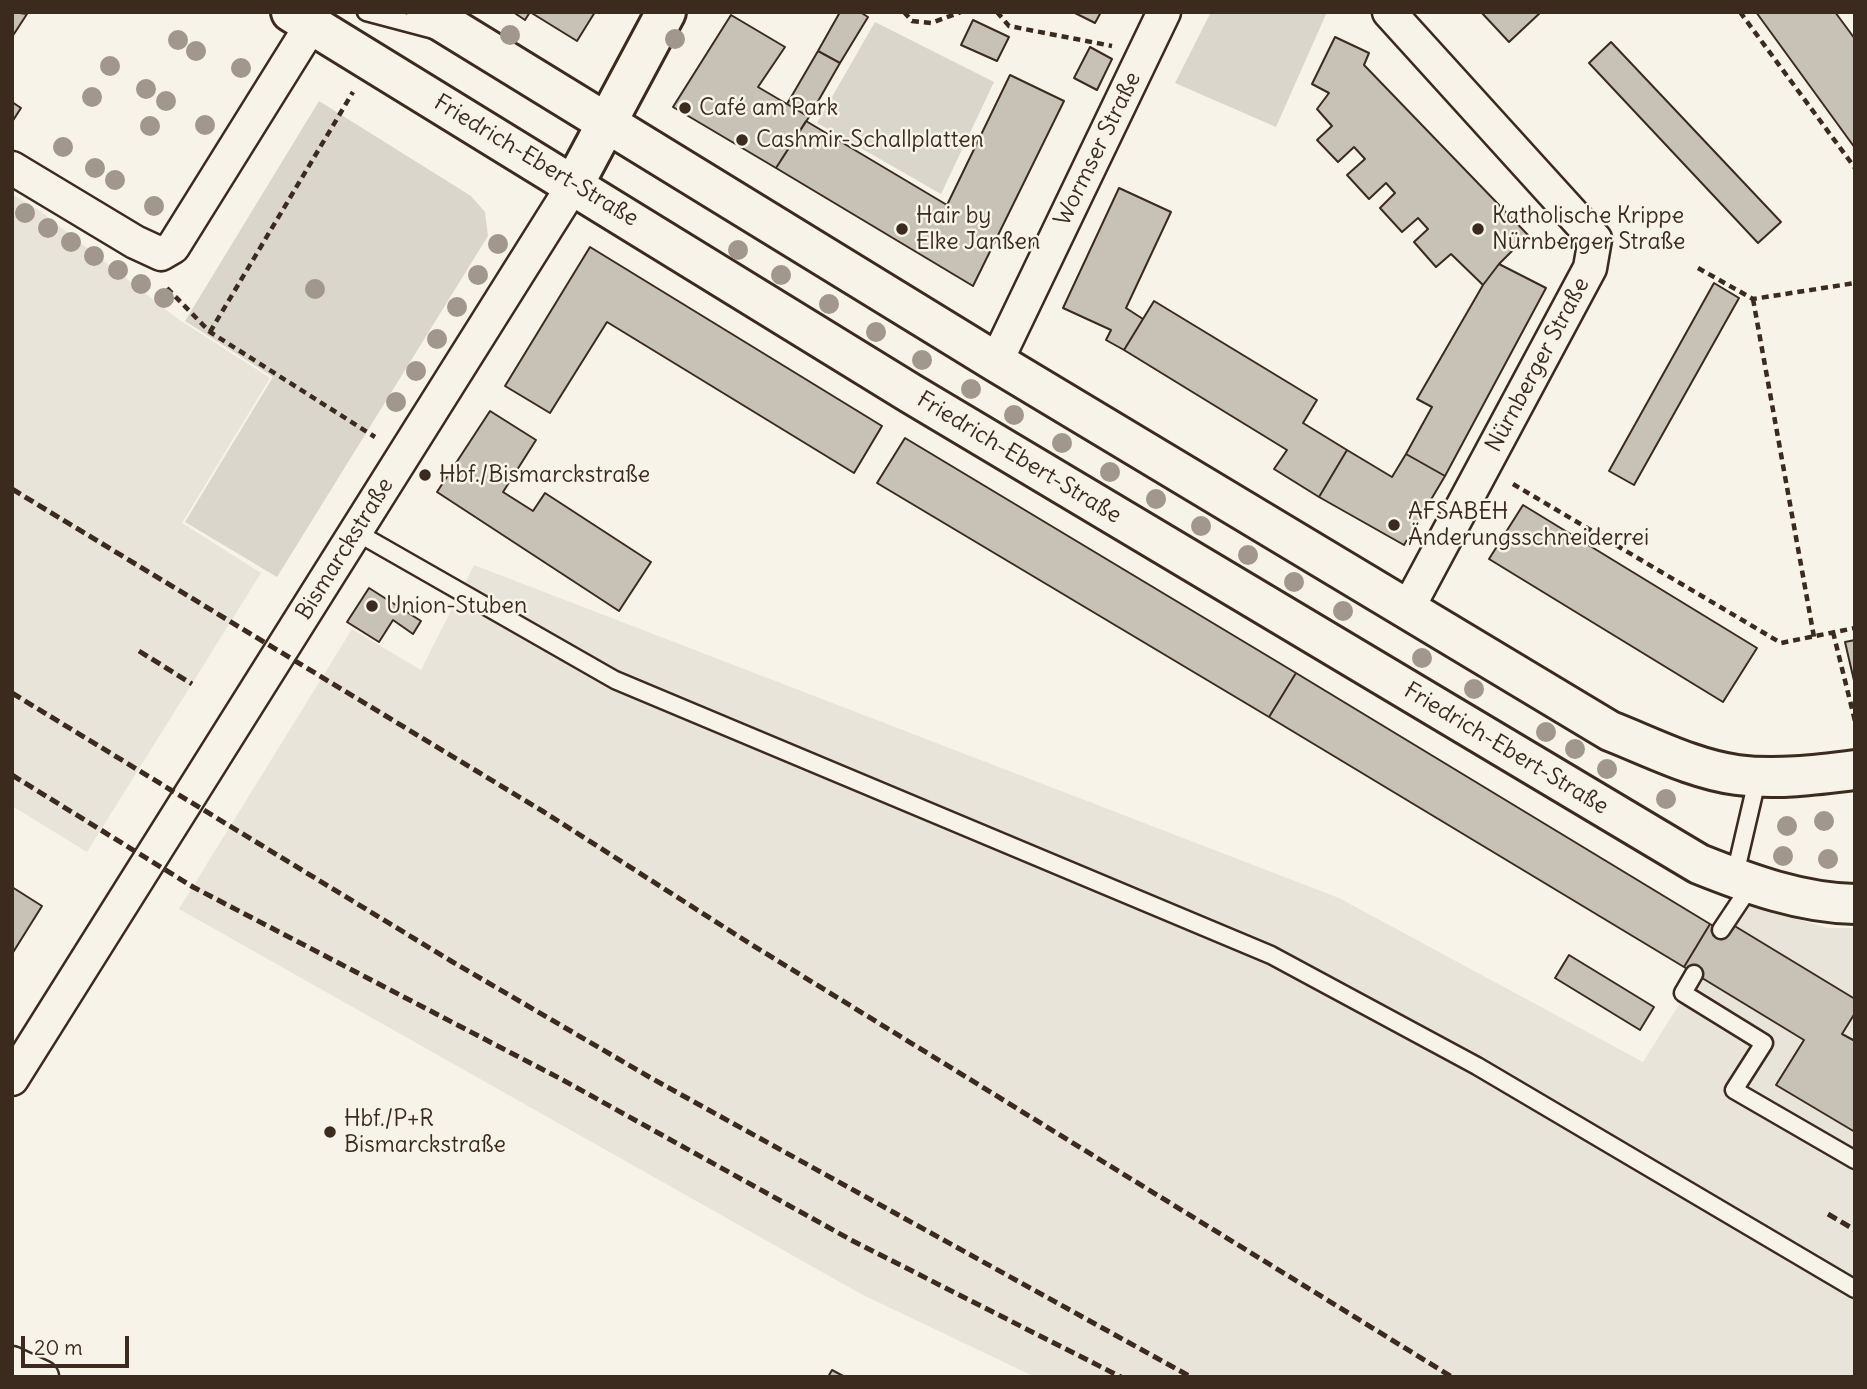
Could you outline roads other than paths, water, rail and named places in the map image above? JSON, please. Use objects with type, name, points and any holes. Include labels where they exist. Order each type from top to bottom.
[{"type":"main road","points":[[426,12],[608,121],[996,362],[1610,731],[1688,763],[1736,775],[1793,777],[1855,770]]},
{"type":"main road","name":"Bismarckstraße","points":[[574,184],[666,12]]},
{"type":"main road","name":"Friedrich-Ebert-Straße","points":[[306,16],[372,61],[934,407],[1699,864],[1742,882],[1834,904],[1855,904]]},
{"type":"street","name":"Wormser Straße","points":[[996,362],[1164,12]]},
{"type":"street","name":"Nürnberger Straße","points":[[1388,12],[1595,239],[1590,268],[1407,610]]},
{"type":"street","name":"Friedrich-Ebert-Straße","points":[[12,168],[135,242],[161,254],[173,247],[306,16]]},
{"type":"street","name":"Bismarckstraße","points":[[12,1079],[574,184]]},
{"type":"street","points":[[12,1363],[42,1377]]},
{"type":"lane","points":[[366,12],[422,29],[461,34]]},
{"type":"lane","points":[[356,532],[615,680],[1271,955],[1477,1066],[1855,1289]]},
{"type":"lane","points":[[1721,930],[1742,882],[1758,776]]},
{"type":"lane","points":[[1694,974],[1683,993],[1764,1043],[1734,1090],[1855,1160]]},
{"type":"railway","points":[[12,489],[544,812],[749,943],[1452,1377]]},
{"type":"railway","points":[[139,651],[192,684]]},
{"type":"railway","points":[[12,693],[451,961],[651,1078],[1191,1377]]},
{"type":"railway","points":[[12,775],[193,887],[561,1079],[853,1241],[1121,1377]]},
{"type":"railway","points":[[1828,1214],[1855,1230]]},
{"type":"place","name":"Café am Park","points":[[685,108]]},
{"type":"place","name":"Cashmir-Schallplatten","points":[[742,140]]},
{"type":"place","name":"Hair by Elke Janßen","points":[[902,229]]},
{"type":"place","name":"Katholische Krippe Nürnberger Straße","points":[[1478,229]]},
{"type":"place","name":"Hbf./Bismarckstraße","points":[[425,475]]},
{"type":"place","name":"AFSABEH Änderungsschneiderrei","points":[[1394,525]]},
{"type":"place","name":"Union-Stuben","points":[[372,606]]},
{"type":"place","name":"Hbf./P+R Bismarckstraße","points":[[330,1132]]}]
